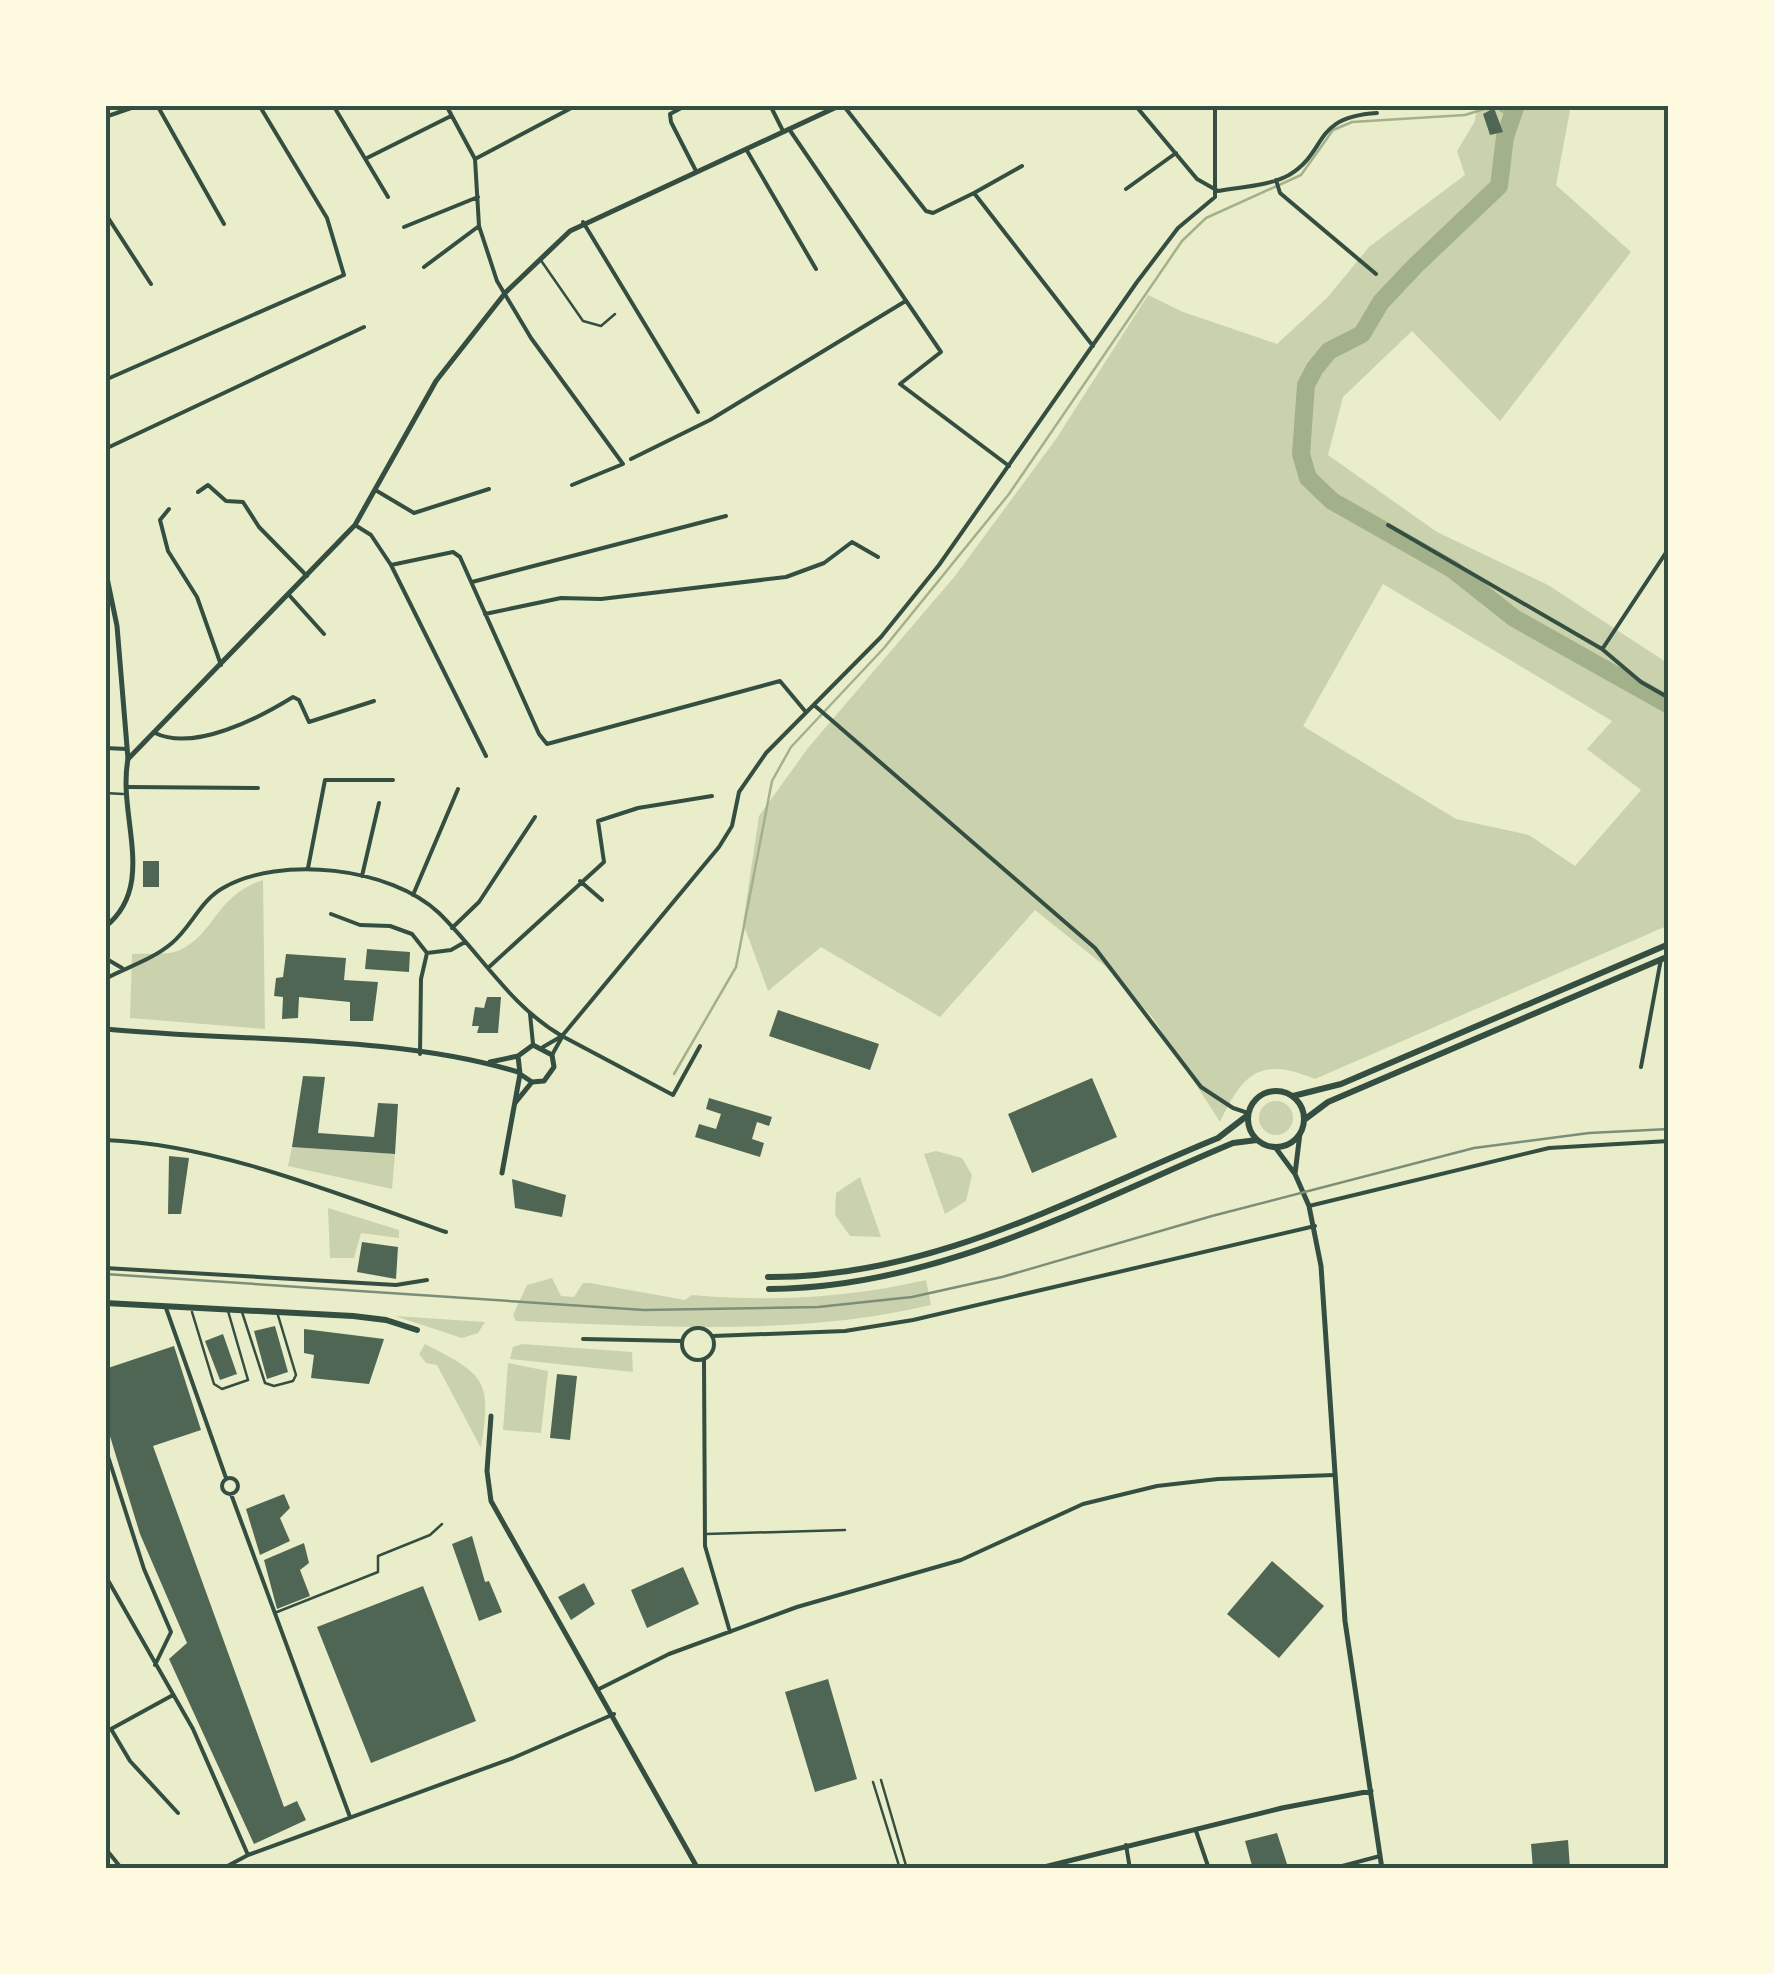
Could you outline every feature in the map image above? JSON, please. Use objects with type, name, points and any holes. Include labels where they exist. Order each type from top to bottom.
[{"type":"main road","points":[[768,1277],[844,1273],[950,1250],[1218,1138],[1248,1114],[1264,1092],[1279,1090],[1293,1096],[1342,1084],[1669,944]]},
{"type":"main road","points":[[769,1288],[875,1280],[959,1258],[1233,1144],[1257,1140],[1275,1146],[1290,1142],[1300,1133],[1304,1120],[1328,1102],[1665,958]]},
{"type":"main road","points":[[1293,1096],[1304,1120]]},
{"type":"main road","points":[[1248,1114],[1257,1140]]},
{"type":"main road","points":[[105,1303],[386,1320],[417,1330]]},
{"type":"street","points":[[158,105],[224,224]]},
{"type":"street","points":[[105,380],[344,275],[327,218],[259,105]]},
{"type":"street","points":[[333,105],[388,196]]},
{"type":"street","points":[[446,105],[476,159],[480,226],[493,270],[531,338],[623,464],[572,485]]},
{"type":"street","points":[[476,159],[577,105]]},
{"type":"street","points":[[686,105],[670,114],[671,122],[696,170]]},
{"type":"street","points":[[770,105],[941,352],[900,384],[1010,466]]},
{"type":"street","points":[[128,759],[355,525],[377,491],[415,412],[506,292],[539,258],[584,222],[842,105],[926,211],[933,213],[974,194],[1022,166]]},
{"type":"street","points":[[1135,105],[1196,179],[1218,192]]},
{"type":"street","points":[[1216,105],[1218,192]]},
{"type":"street","points":[[105,118],[136,106]]},
{"type":"street","points":[[513,1106],[532,1082],[551,1075],[552,1055],[562,1036],[718,848],[732,826],[739,792],[766,753],[806,712],[816,707],[881,637],[1010,466],[1178,228],[1218,192],[1277,182],[1293,172],[1324,131],[1337,122],[1355,114],[1376,113]]},
{"type":"street","points":[[368,158],[451,116]]},
{"type":"street","points":[[746,149],[816,270]]},
{"type":"street","points":[[1126,190],[1176,152]]},
{"type":"street","points":[[1277,182],[1280,193],[1376,274]]},
{"type":"street","points":[[974,194],[1093,346]]},
{"type":"street","points":[[404,227],[478,197]]},
{"type":"street","points":[[105,214],[151,284]]},
{"type":"street","points":[[584,222],[698,412]]},
{"type":"street","points":[[424,267],[480,226]]},
{"type":"street","points":[[631,459],[710,420],[904,302]]},
{"type":"street","points":[[105,449],[364,327]]},
{"type":"street","points":[[198,492],[208,485],[226,501],[243,502],[307,576]]},
{"type":"street","points":[[377,491],[414,513],[489,489]]},
{"type":"street","points":[[169,509],[160,520],[168,551],[197,597],[220,665]]},
{"type":"street","points":[[472,582],[726,516]]},
{"type":"street","points":[[355,525],[371,536],[391,565],[486,756]]},
{"type":"street","points":[[1388,525],[1602,649],[1641,682],[1669,698]]},
{"type":"street","points":[[485,614],[561,598],[601,599],[786,577],[824,563],[852,542],[878,557]]},
{"type":"street","points":[[1602,649],[1669,548]]},
{"type":"street","points":[[391,565],[453,552],[472,582],[548,744],[780,681],[787,684],[806,712]]},
{"type":"street","points":[[105,568],[128,759],[124,791],[134,880],[122,912],[105,928]]},
{"type":"street","points":[[289,595],[324,634]]},
{"type":"street","points":[[154,733],[174,739],[213,732],[274,710],[293,697],[299,700],[310,722],[374,701]]},
{"type":"street","points":[[816,707],[1095,948],[1201,1087],[1248,1114]]},
{"type":"street","points":[[105,748],[127,749]]},
{"type":"street","points":[[308,868],[324,780],[392,780]]},
{"type":"street","points":[[124,791],[258,788]]},
{"type":"street","points":[[413,896],[458,789]]},
{"type":"street","points":[[488,968],[604,862],[598,821],[638,808],[712,796]]},
{"type":"street","points":[[362,876],[379,803]]},
{"type":"street","points":[[452,928],[479,902],[535,817]]},
{"type":"street","points":[[105,977],[172,943],[219,890],[266,872],[308,868],[362,876],[413,896],[452,928],[530,1014],[562,1036],[672,1095],[700,1046]]},
{"type":"street","points":[[580,881],[602,900]]},
{"type":"street","points":[[331,914],[360,926],[390,926],[412,934],[427,954]]},
{"type":"street","points":[[427,954],[451,950],[464,942]]},
{"type":"street","points":[[420,1054],[421,978],[427,954]]},
{"type":"street","points":[[105,958],[127,968]]},
{"type":"street","points":[[1641,1067],[1665,958]]},
{"type":"street","points":[[530,1014],[533,1046]]},
{"type":"street","points":[[105,1026],[114,1030],[288,1040],[487,1062],[532,1082]]},
{"type":"street","points":[[487,1062],[518,1056],[562,1036]]},
{"type":"street","points":[[543,1047],[552,1055]]},
{"type":"street","points":[[502,1173],[519,1073],[518,1056]]},
{"type":"street","points":[[1296,1174],[1300,1133]]},
{"type":"street","points":[[105,1140],[137,1141],[198,1154],[446,1232]]},
{"type":"street","points":[[1309,1206],[1548,1148],[1669,1141]]},
{"type":"street","points":[[1275,1146],[1296,1174],[1315,1226],[1324,1290],[1345,1621],[1382,1869]]},
{"type":"street","points":[[584,1340],[682,1341],[693,1329],[704,1329],[712,1336],[845,1331],[913,1320],[1315,1226]]},
{"type":"street","points":[[105,1268],[396,1285],[426,1280]]},
{"type":"street","points":[[166,1308],[226,1478],[222,1489],[231,1494],[350,1816]]},
{"type":"street","points":[[712,1336],[712,1352],[704,1360],[704,1534],[706,1558],[730,1632]]},
{"type":"street","points":[[682,1341],[688,1356],[704,1360]]},
{"type":"street","points":[[491,1416],[486,1471],[491,1501],[698,1869]]},
{"type":"street","points":[[105,1447],[144,1570],[171,1632],[156,1665]]},
{"type":"street","points":[[600,1689],[670,1654],[864,1584],[961,1560],[1082,1504],[1203,1481],[1335,1475]]},
{"type":"street","points":[[226,1478],[238,1483],[231,1494]]},
{"type":"street","points":[[105,1575],[173,1695],[248,1855]]},
{"type":"street","points":[[173,1695],[111,1729],[130,1761],[178,1814]]},
{"type":"street","points":[[222,1869],[350,1816],[513,1758],[614,1714]]},
{"type":"street","points":[[1036,1869],[1058,1867],[1126,1845],[1372,1791]]},
{"type":"street","points":[[1195,1829],[1209,1869]]},
{"type":"street","points":[[1126,1845],[1130,1869]]},
{"type":"street","points":[[105,1848],[122,1869]]},
{"type":"street","points":[[1331,1869],[1380,1856]]},
{"type":"lane","points":[[539,258],[583,321],[601,326],[616,314]]},
{"type":"lane","points":[[105,794],[124,791]]},
{"type":"lane","points":[[190,1309],[214,1384],[222,1390],[248,1380],[228,1310]]},
{"type":"lane","points":[[242,1310],[265,1383],[274,1386],[293,1381],[296,1374],[277,1312]]},
{"type":"lane","points":[[276,1612],[378,1572],[378,1556],[430,1535],[442,1524]]},
{"type":"lane","points":[[704,1534],[844,1530]]},
{"type":"lane","points":[[881,1780],[906,1869]]},
{"type":"lane","points":[[873,1782],[900,1869]]},
{"type":"green space","points":[[1477,105],[1571,105],[1556,185],[1631,252],[1500,421],[1412,331],[1343,397],[1328,455],[1437,532],[1548,585],[1669,664],[1669,925],[1315,1079],[1281,1069],[1256,1074],[1237,1091],[1220,1122],[1153,1018],[1106,967],[1035,910],[940,1017],[821,947],[768,991],[743,923],[759,816],[808,748],[955,576],[1056,439],[1148,295],[1183,312],[1277,344],[1327,298],[1369,247],[1465,175],[1457,151],[1475,121]],"holes":[[[1383,584],[1612,721],[1587,749],[1641,790],[1575,866],[1529,835],[1456,819],[1303,726]]]},
{"type":"green space","points":[[263,880],[265,1029],[130,1018],[132,954],[180,950],[201,934],[235,895]]},
{"type":"green space","points":[[1276,1101],[1288,1106],[1293,1118],[1288,1130],[1276,1135],[1264,1130],[1259,1118],[1264,1106]]},
{"type":"green space","points":[[292,1147],[395,1154],[392,1189],[288,1166]]},
{"type":"green space","points":[[936,1151],[962,1158],[972,1175],[966,1201],[945,1214],[924,1154]]},
{"type":"green space","points":[[860,1177],[881,1237],[850,1236],[835,1215],[836,1193]]},
{"type":"green space","points":[[328,1208],[399,1230],[399,1238],[361,1233],[354,1258],[330,1258]]},
{"type":"green space","points":[[552,1278],[561,1296],[574,1297],[583,1283],[590,1283],[685,1300],[692,1295],[839,1295],[926,1280],[931,1305],[828,1322],[776,1325],[672,1327],[516,1321],[513,1315],[527,1285]]},
{"type":"green space","points":[[395,1316],[485,1322],[478,1333],[462,1338]]},
{"type":"green space","points":[[425,1344],[461,1364],[480,1382],[485,1407],[481,1448],[437,1365],[426,1363],[419,1354]]},
{"type":"green space","points":[[522,1344],[632,1352],[633,1372],[510,1359],[513,1347]]},
{"type":"green space","points":[[508,1363],[548,1371],[541,1433],[503,1430]]},
{"type":"building","points":[[1494,108],[1503,132],[1490,135],[1483,114]]},
{"type":"building","points":[[143,861],[159,861],[159,887],[143,887]]},
{"type":"building","points":[[367,949],[410,952],[409,972],[365,969]]},
{"type":"building","points":[[286,954],[346,958],[344,980],[378,982],[373,1021],[350,1021],[350,1002],[299,997],[298,1018],[282,1019],[283,997],[274,996],[276,978],[283,977]]},
{"type":"building","points":[[487,997],[501,997],[498,1033],[477,1033],[479,1026],[472,1026],[475,1007],[484,1008]]},
{"type":"building","points":[[778,1010],[879,1044],[870,1070],[769,1036]]},
{"type":"building","points":[[303,1076],[325,1077],[318,1133],[374,1137],[378,1103],[398,1104],[395,1154],[292,1147]]},
{"type":"building","points":[[1092,1078],[1117,1137],[1032,1173],[1008,1114]]},
{"type":"building","points":[[709,1098],[772,1117],[769,1126],[757,1122],[752,1139],[764,1143],[760,1157],[695,1137],[699,1124],[716,1129],[721,1114],[706,1109]]},
{"type":"building","points":[[169,1156],[189,1158],[181,1214],[168,1214]]},
{"type":"building","points":[[512,1179],[566,1195],[562,1217],[515,1208]]},
{"type":"building","points":[[362,1242],[398,1247],[396,1279],[357,1272]]},
{"type":"building","points":[[275,1326],[288,1372],[267,1379],[254,1331]]},
{"type":"building","points":[[304,1329],[384,1339],[369,1384],[311,1378],[314,1355],[304,1353]]},
{"type":"building","points":[[223,1334],[237,1374],[220,1380],[205,1341]]},
{"type":"building","points":[[174,1346],[201,1430],[153,1446],[284,1807],[297,1801],[306,1820],[254,1844],[169,1659],[187,1643],[140,1534],[105,1420],[105,1369]]},
{"type":"building","points":[[557,1374],[577,1376],[570,1440],[550,1438]]},
{"type":"building","points":[[284,1494],[290,1508],[280,1518],[290,1541],[260,1555],[246,1509]]},
{"type":"building","points":[[472,1536],[485,1582],[489,1581],[502,1612],[479,1621],[452,1544]]},
{"type":"building","points":[[304,1543],[309,1563],[300,1570],[310,1596],[277,1609],[264,1560]]},
{"type":"building","points":[[1272,1561],[1324,1606],[1279,1658],[1227,1614]]},
{"type":"building","points":[[683,1567],[699,1604],[647,1628],[631,1590]]},
{"type":"building","points":[[584,1583],[595,1604],[571,1620],[558,1597]]},
{"type":"building","points":[[423,1586],[476,1721],[371,1763],[317,1627]]},
{"type":"building","points":[[828,1679],[857,1779],[815,1792],[785,1692]]},
{"type":"building","points":[[1277,1833],[1287,1864],[1253,1869],[1245,1841]]},
{"type":"building","points":[[1568,1840],[1570,1869],[1533,1869],[1531,1844]]},
{"type":"waterway","points":[[674,1074],[736,967],[772,781],[791,747],[884,648],[1009,494],[1182,241],[1206,218],[1301,175],[1333,130],[1352,122],[1465,115],[1494,106],[1505,113],[1509,105]]},
{"type":"waterway","points":[[1516,105],[1505,137],[1499,186],[1381,302],[1362,334],[1329,351],[1315,368],[1306,385],[1301,454],[1308,478],[1332,501],[1452,569],[1514,618],[1669,705]]},
{"type":"railway","points":[[105,1274],[644,1310],[818,1307],[912,1297],[1002,1277],[1212,1216],[1474,1148],[1589,1133],[1669,1129]]}]
